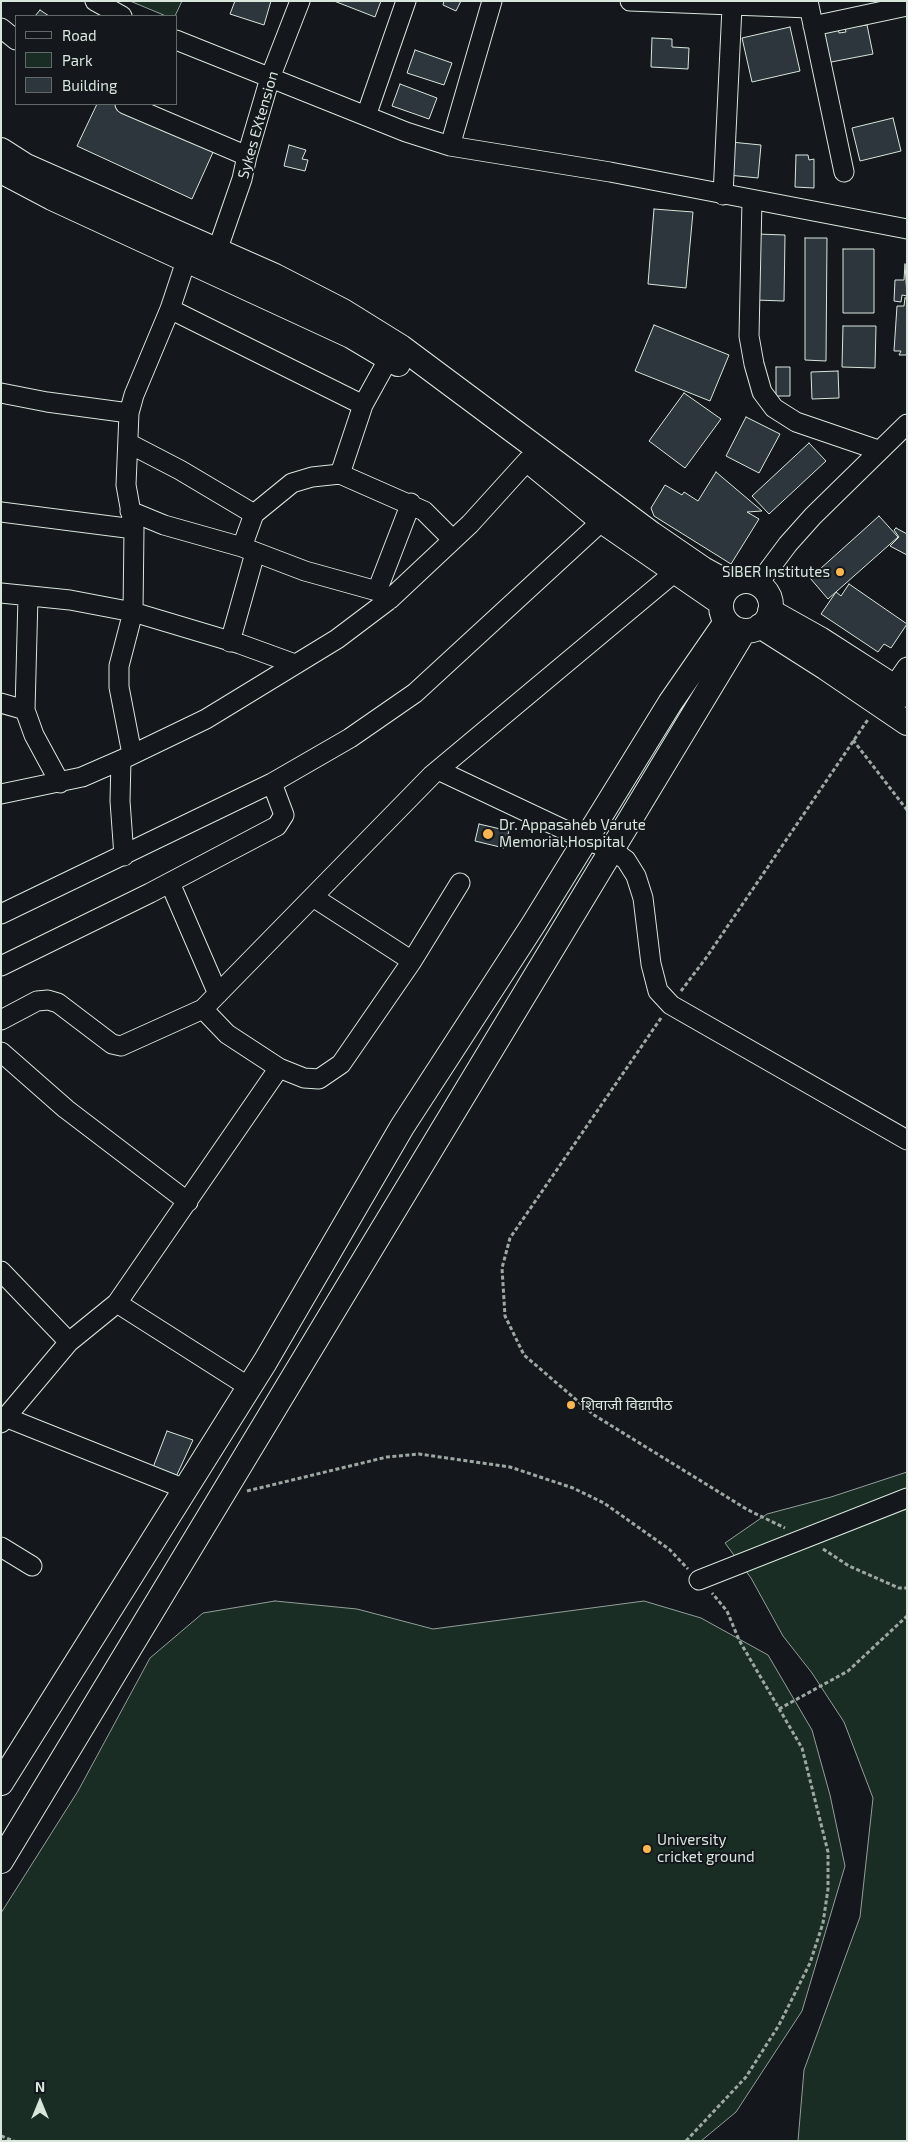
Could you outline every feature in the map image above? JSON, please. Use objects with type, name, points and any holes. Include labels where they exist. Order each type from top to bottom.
[{"type":"main road","points":[[1,150],[26,166],[276,276],[343,311],[401,346],[652,534],[702,569],[742,613]]},
{"type":"main road","points":[[1,172],[186,261],[201,265],[351,336],[389,358],[528,460],[602,522],[675,572],[742,613],[893,695],[907,723]]},
{"type":"main road","points":[[1,1861],[612,850],[742,613],[746,581],[758,584]]},
{"type":"main road","points":[[1,1783],[249,1387],[402,1127],[586,840],[670,704],[742,613]]},
{"type":"street","points":[[95,1],[120,15]]},
{"type":"street","name":"Sykes EXtension","points":[[217,250],[242,180],[247,156],[270,78],[300,1]]},
{"type":"street","points":[[366,116],[406,1]]},
{"type":"street","points":[[450,146],[492,1]]},
{"type":"street","points":[[630,1],[810,12],[907,6]]},
{"type":"street","points":[[724,195],[732,7]]},
{"type":"street","points":[[810,12],[844,172]]},
{"type":"street","points":[[1,28],[15,39]]},
{"type":"street","points":[[178,41],[366,116],[450,146],[610,172],[907,229]]},
{"type":"street","points":[[128,105],[247,156]]},
{"type":"street","points":[[752,200],[749,336],[762,392],[774,408],[796,422],[878,450]]},
{"type":"street","points":[[124,856],[120,801],[127,757],[119,687],[119,666],[133,612],[132,520],[126,485],[128,413],[134,394],[170,309],[186,261]]},
{"type":"street","points":[[170,309],[363,405]]},
{"type":"street","points":[[340,474],[363,405],[389,358]]},
{"type":"street","points":[[1,392],[47,402],[128,413]]},
{"type":"street","points":[[758,584],[788,544],[878,450],[907,424]]},
{"type":"street","points":[[128,443],[180,470],[254,514]]},
{"type":"street","points":[[1,794],[82,777],[127,757],[206,719],[337,639],[384,595],[453,540],[528,460]]},
{"type":"street","points":[[230,642],[254,514],[292,483],[312,477],[340,474],[411,503],[424,511],[453,540]]},
{"type":"street","points":[[384,595],[411,503]]},
{"type":"street","points":[[1,512],[132,520],[164,525],[248,550],[305,571],[384,595]]},
{"type":"street","points":[[1,914],[272,784],[350,738],[414,693],[602,522]]},
{"type":"street","points":[[1,1020],[37,1001],[48,1000],[58,1003],[112,1044],[122,1046],[203,1009],[438,770],[675,572]]},
{"type":"street","points":[[1,593],[70,600],[133,612],[295,664]]},
{"type":"street","points":[[28,597],[25,710],[34,735],[60,783]]},
{"type":"street","points":[[893,695],[907,667]]},
{"type":"street","points":[[1,703],[25,710]]},
{"type":"street","points":[[438,770],[586,840],[612,850],[626,860],[636,876],[643,898],[651,964],[658,991],[672,1004],[907,1140]]},
{"type":"street","points":[[1,966],[170,883],[277,826],[284,815],[272,784]]},
{"type":"street","points":[[170,883],[218,994]]},
{"type":"street","points":[[203,1009],[227,1034],[279,1068],[304,1078],[319,1078],[341,1064],[412,961],[460,883]]},
{"type":"street","points":[[313,896],[412,961]]},
{"type":"street","points":[[1,1052],[66,1109],[188,1202]]},
{"type":"street","points":[[185,1489],[3,1420],[69,1342],[116,1303],[188,1202],[279,1068]]},
{"type":"street","points":[[3,1276],[69,1342]]},
{"type":"street","points":[[116,1303],[249,1387]]},
{"type":"street","points":[[699,1580],[907,1498]]},
{"type":"street","points":[[1,1547],[32,1566]]},
{"type":"path","points":[[893,695],[853,740],[706,958],[510,1238],[502,1268],[505,1316],[524,1356],[594,1415],[748,1510],[806,1538],[849,1566],[899,1588],[907,1588]]},
{"type":"path","points":[[853,740],[907,810]]},
{"type":"path","points":[[221,1498],[386,1457],[419,1454],[510,1467],[573,1488],[604,1503],[669,1549],[727,1611],[739,1640],[802,1748],[828,1852],[828,1889],[823,1923],[810,1963],[774,2032],[746,2077],[686,2141]]},
{"type":"path","points":[[779,1709],[848,1671],[907,1616]]},
{"type":"path","points":[[1,2136],[14,2141]]},
{"type":"green space","points":[[130,1],[182,1],[175,15],[164,15]]},
{"type":"green space","points":[[907,1472],[907,2141],[798,2141],[804,2070],[860,1917],[873,1798],[844,1722],[812,1673],[783,1636],[751,1578],[725,1543],[767,1514],[831,1497]]},
{"type":"green space","points":[[275,1601],[357,1609],[433,1629],[644,1601],[701,1618],[768,1655],[812,1730],[830,1795],[845,1866],[802,2011],[736,2112],[701,2141],[1,2141],[1,1913],[78,1791],[150,1658],[203,1613]]},
{"type":"building","points":[[235,1],[271,1],[264,25],[230,14]]},
{"type":"building","points":[[334,1],[381,1],[375,17]]},
{"type":"building","points":[[444,1],[461,1],[456,11],[443,5]]},
{"type":"building","points":[[40,10],[48,15],[36,15]]},
{"type":"building","points":[[859,20],[860,26],[867,25],[873,54],[826,63],[819,27],[837,24],[839,33],[846,32],[844,23]]},
{"type":"building","points":[[790,27],[800,71],[752,82],[742,38]]},
{"type":"building","points":[[652,38],[672,39],[672,47],[689,48],[688,69],[651,67]]},
{"type":"building","points":[[415,50],[452,63],[444,85],[407,73]]},
{"type":"building","points":[[400,84],[437,98],[429,119],[392,106]]},
{"type":"building","points":[[97,105],[116,105],[214,150],[192,199],[77,146]]},
{"type":"building","points":[[893,118],[901,151],[860,161],[852,128]]},
{"type":"building","points":[[731,142],[761,145],[758,178],[728,175]]},
{"type":"building","points":[[289,145],[306,150],[302,159],[308,160],[305,171],[284,166]]},
{"type":"building","points":[[796,155],[808,155],[809,160],[814,159],[814,188],[795,187]]},
{"type":"building","points":[[654,209],[693,212],[686,288],[648,284]]},
{"type":"building","points":[[757,234],[785,235],[784,301],[755,300]]},
{"type":"building","points":[[805,238],[827,238],[826,361],[805,360]]},
{"type":"building","points":[[843,249],[874,249],[874,313],[843,313]]},
{"type":"building","points":[[905,264],[907,296],[902,295],[901,302],[894,301],[895,280],[904,280]]},
{"type":"building","points":[[905,298],[907,298],[907,355],[899,355],[901,351],[894,351],[897,306],[904,306]]},
{"type":"building","points":[[654,325],[729,355],[710,401],[635,371]]},
{"type":"building","points":[[843,326],[876,326],[875,368],[842,367]]},
{"type":"building","points":[[776,367],[790,367],[790,396],[776,396]]},
{"type":"building","points":[[838,371],[839,398],[812,399],[811,372]]},
{"type":"building","points":[[684,393],[721,419],[685,468],[649,441]]},
{"type":"building","points":[[746,417],[780,434],[759,473],[726,456]]},
{"type":"building","points":[[809,443],[826,461],[769,514],[752,496]]},
{"type":"building","points":[[716,472],[762,511],[747,512],[759,519],[731,564],[654,516],[651,508],[665,485],[682,495],[684,492],[698,501]]},
{"type":"building","points":[[879,516],[898,537],[828,599],[810,578]]},
{"type":"building","points":[[896,528],[907,534],[907,555],[890,546],[899,537],[894,530]]},
{"type":"building","points":[[849,584],[907,624],[891,648],[884,644],[878,652],[821,614],[836,592],[841,596]]},
{"type":"building","points":[[479,824],[509,831],[504,848],[475,841]]},
{"type":"building","points":[[167,1431],[193,1440],[175,1479],[152,1470]]},
{"type":"place","name":"SIBER Institutes","points":[[840,572]]},
{"type":"place","name":"Dr. Appasaheb Varute Memorial Hospital","points":[[488,834]]},
{"type":"place","name":"शिवाजी विद्यापीठ","points":[[571,1405]]},
{"type":"place","name":"University cricket ground","points":[[647,1849]]}]
